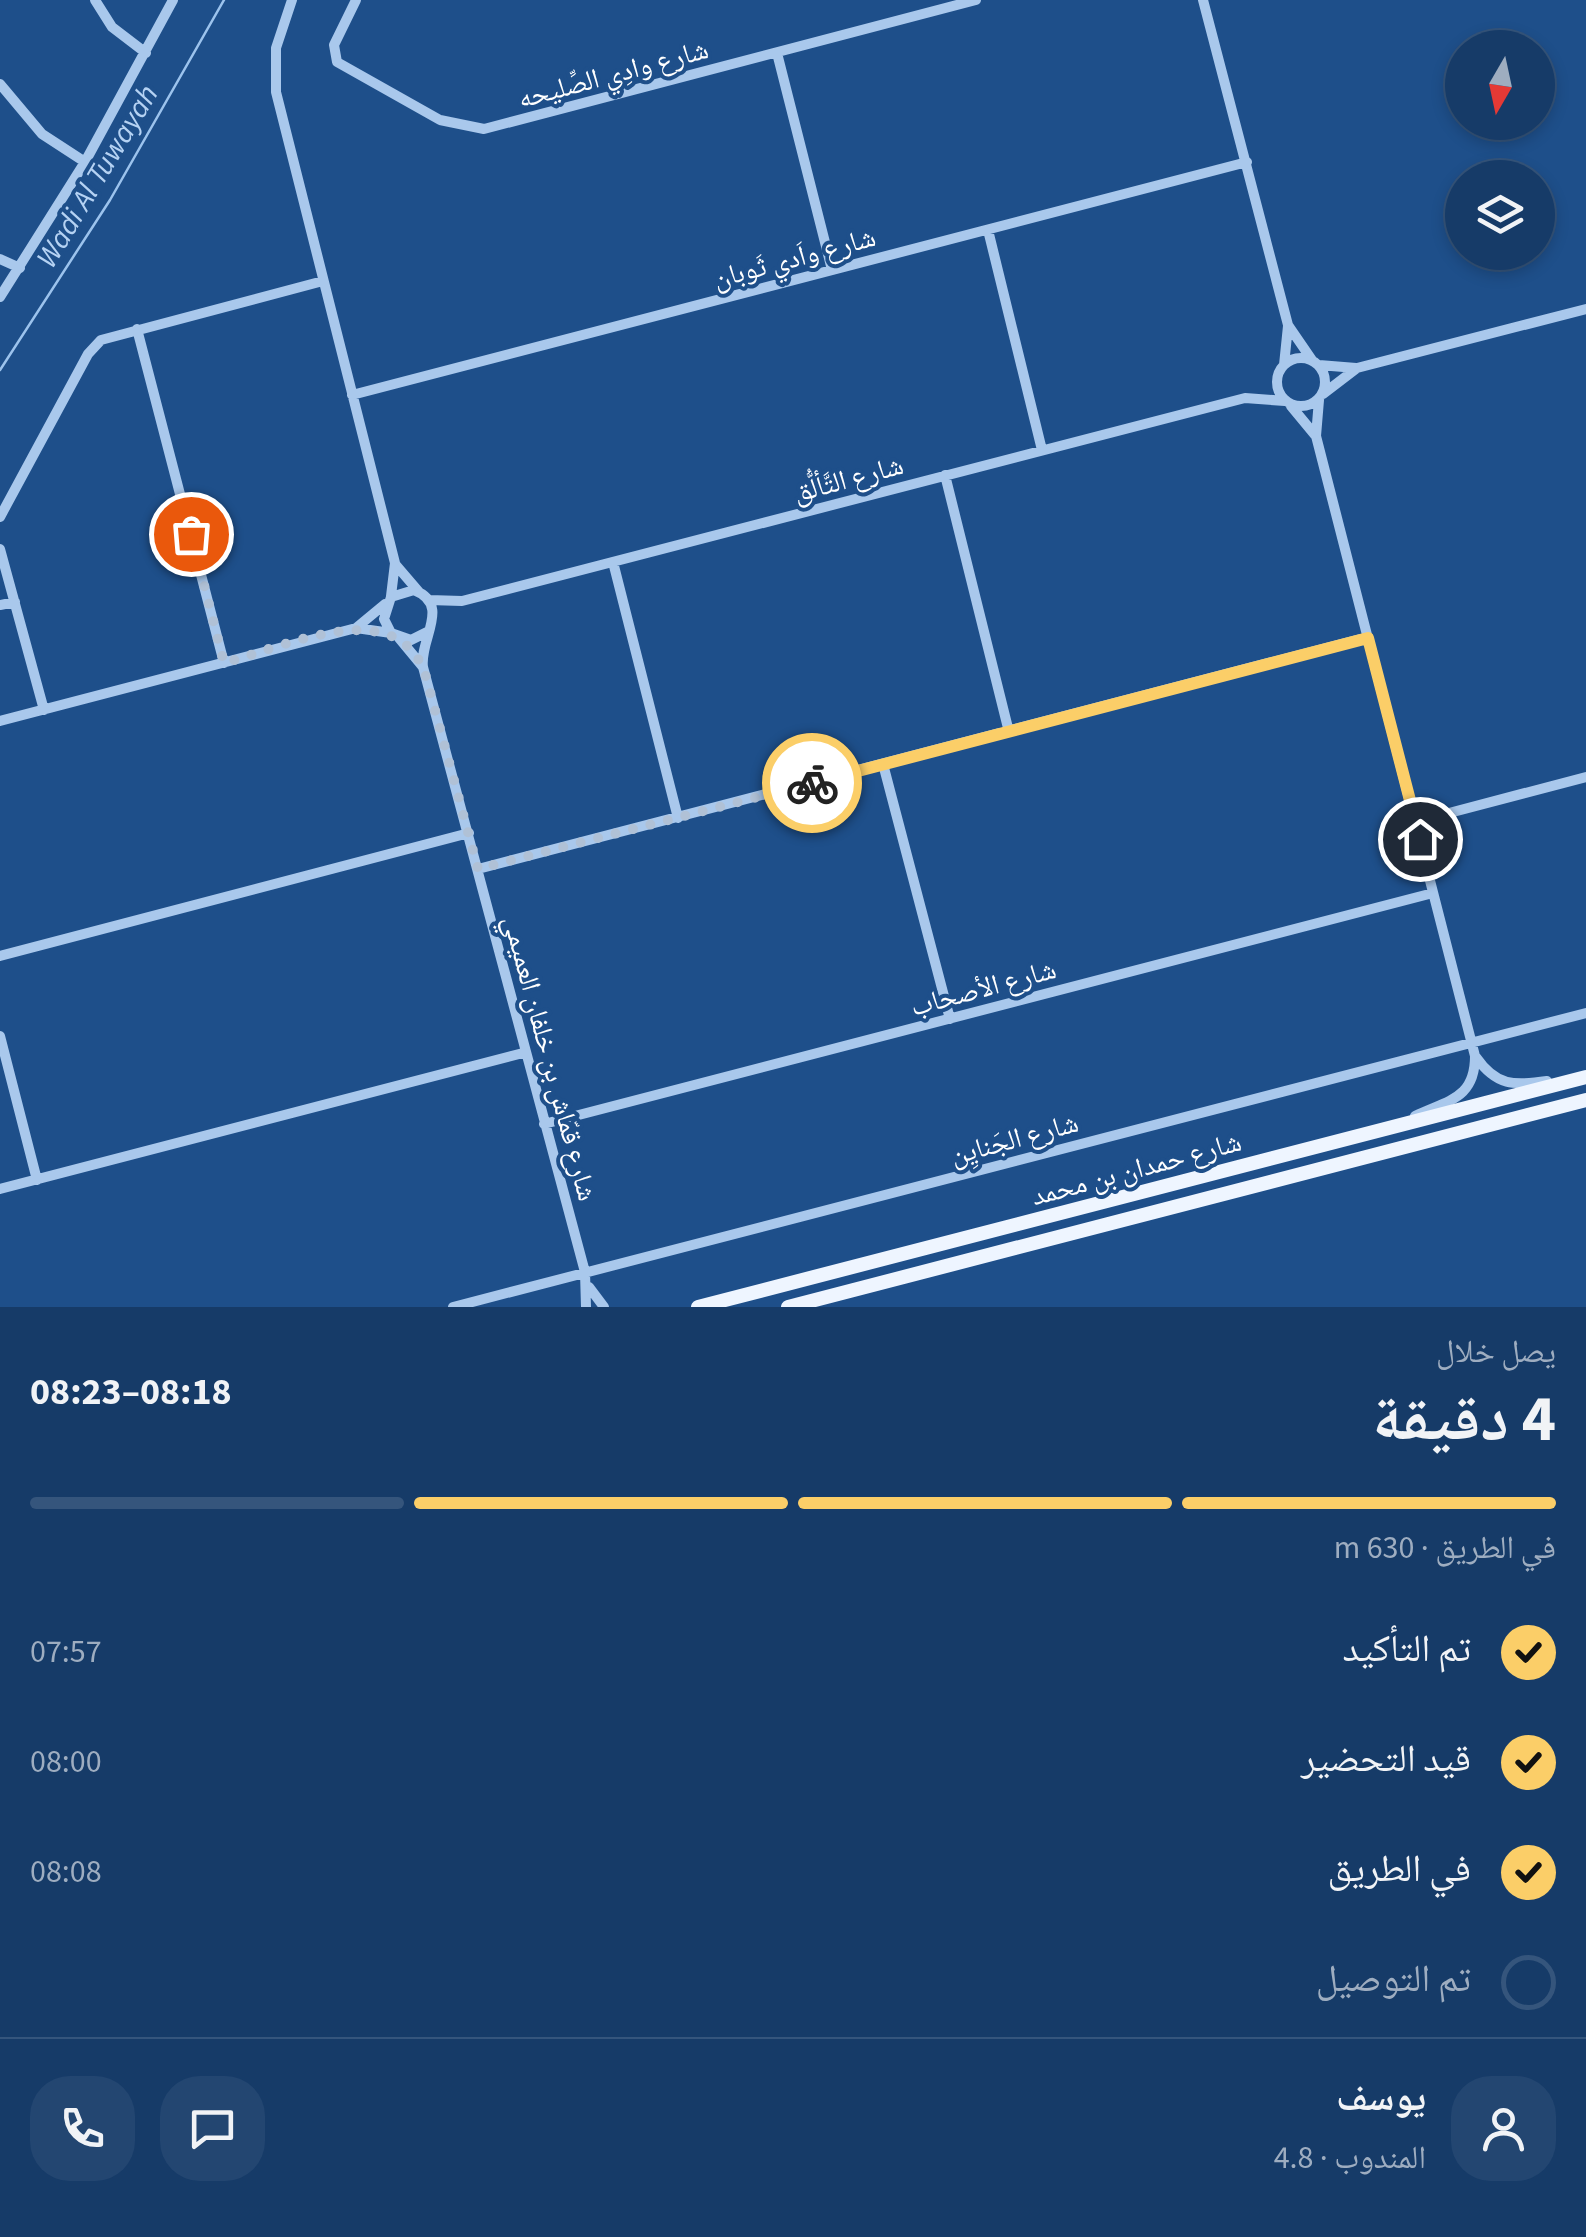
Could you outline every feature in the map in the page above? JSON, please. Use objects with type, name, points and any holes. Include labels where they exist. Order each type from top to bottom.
[{"type":"main road","name":"شارع حمدان بن محمد","points":[[698,1307],[1584,1077]]},
{"type":"main road","name":"شارع حمدان بن محمد","points":[[788,1307],[1586,1100]]},
{"type":"street","points":[[95,0],[121,37],[146,53]]},
{"type":"street","points":[[0,296],[84,162],[173,0]]},
{"type":"street","points":[[292,0],[276,48],[276,92],[394,563],[384,618],[395,635]]},
{"type":"street","name":"شارع وادِي الصِّليحه","points":[[356,0],[334,45],[338,62],[440,120],[472,130],[560,112],[976,0]]},
{"type":"street","points":[[924,0],[927,13]]},
{"type":"street","points":[[1203,0],[1288,325],[1326,382],[1316,436],[1475,1056],[1472,1082],[1464,1094],[1402,1125]]},
{"type":"street","points":[[777,52],[832,270]]},
{"type":"street","points":[[0,84],[42,134],[84,162]]},
{"type":"street","name":"شارع واَدي ثَوبان","points":[[352,395],[1247,162]]},
{"type":"street","points":[[988,230],[1042,450]]},
{"type":"street","points":[[0,259],[20,268]]},
{"type":"street","points":[[0,517],[91,349],[106,337],[323,281]]},
{"type":"street","points":[[1281,370],[1300,358],[1358,368],[1586,309]]},
{"type":"street","points":[[1288,325],[1278,392],[1316,436]]},
{"type":"street","points":[[137,329],[224,663]]},
{"type":"street","points":[[1288,402],[1305,407],[1358,368]]},
{"type":"street","name":"شارع التَّألُّق","points":[[1245,398],[1281,370]]},
{"type":"street","name":"شارع التَّألُّق","points":[[424,596],[462,601],[1245,398],[1288,402]]},
{"type":"street","points":[[945,476],[1009,732]]},
{"type":"street","points":[[0,549],[44,710]]},
{"type":"street","points":[[613,562],[678,818]]},
{"type":"street","points":[[0,722],[356,628],[417,639],[430,628],[424,596],[394,563]]},
{"type":"street","points":[[356,628],[402,590],[424,596]]},
{"type":"street","name":"شارع التَّألُّق","points":[[430,628],[462,601]]},
{"type":"street","points":[[0,605],[14,602]]},
{"type":"street","name":"شارع قمّاش بن خلفان العميمي","points":[[423,668],[430,628]]},
{"type":"street","name":"شارع قمّاش بن خلفان العميمي","points":[[395,635],[423,668],[523,1054],[586,1272],[586,1307]]},
{"type":"street","points":[[478,869],[1368,638]]},
{"type":"street","points":[[884,764],[950,1018]]},
{"type":"street","points":[[1415,822],[1586,778]]},
{"type":"street","points":[[0,956],[469,834]]},
{"type":"street","name":"شارع الأصحاب","points":[[544,1124],[1433,893]]},
{"type":"street","name":"شارع الجَنايِن","points":[[453,1307],[1586,1013]]},
{"type":"street","points":[[0,1036],[37,1180]]},
{"type":"street","points":[[0,1189],[523,1054]]},
{"type":"street","points":[[1475,1056],[1492,1078],[1510,1085],[1584,1077]]},
{"type":"street","name":"شارع قمّاش بن خلفان العميمي","points":[[588,1286],[604,1307]]},
{"type":"waterway","name":"Wadi Al Tuwayah","points":[[0,370],[110,200],[224,0]]},
{"type":"way so far","points":[[191,534],[224,663],[356,628],[391,633],[412,652],[426,677],[478,869],[812,783]]},
{"type":"route","points":[[812,783],[1368,638],[1420,839]]}]
